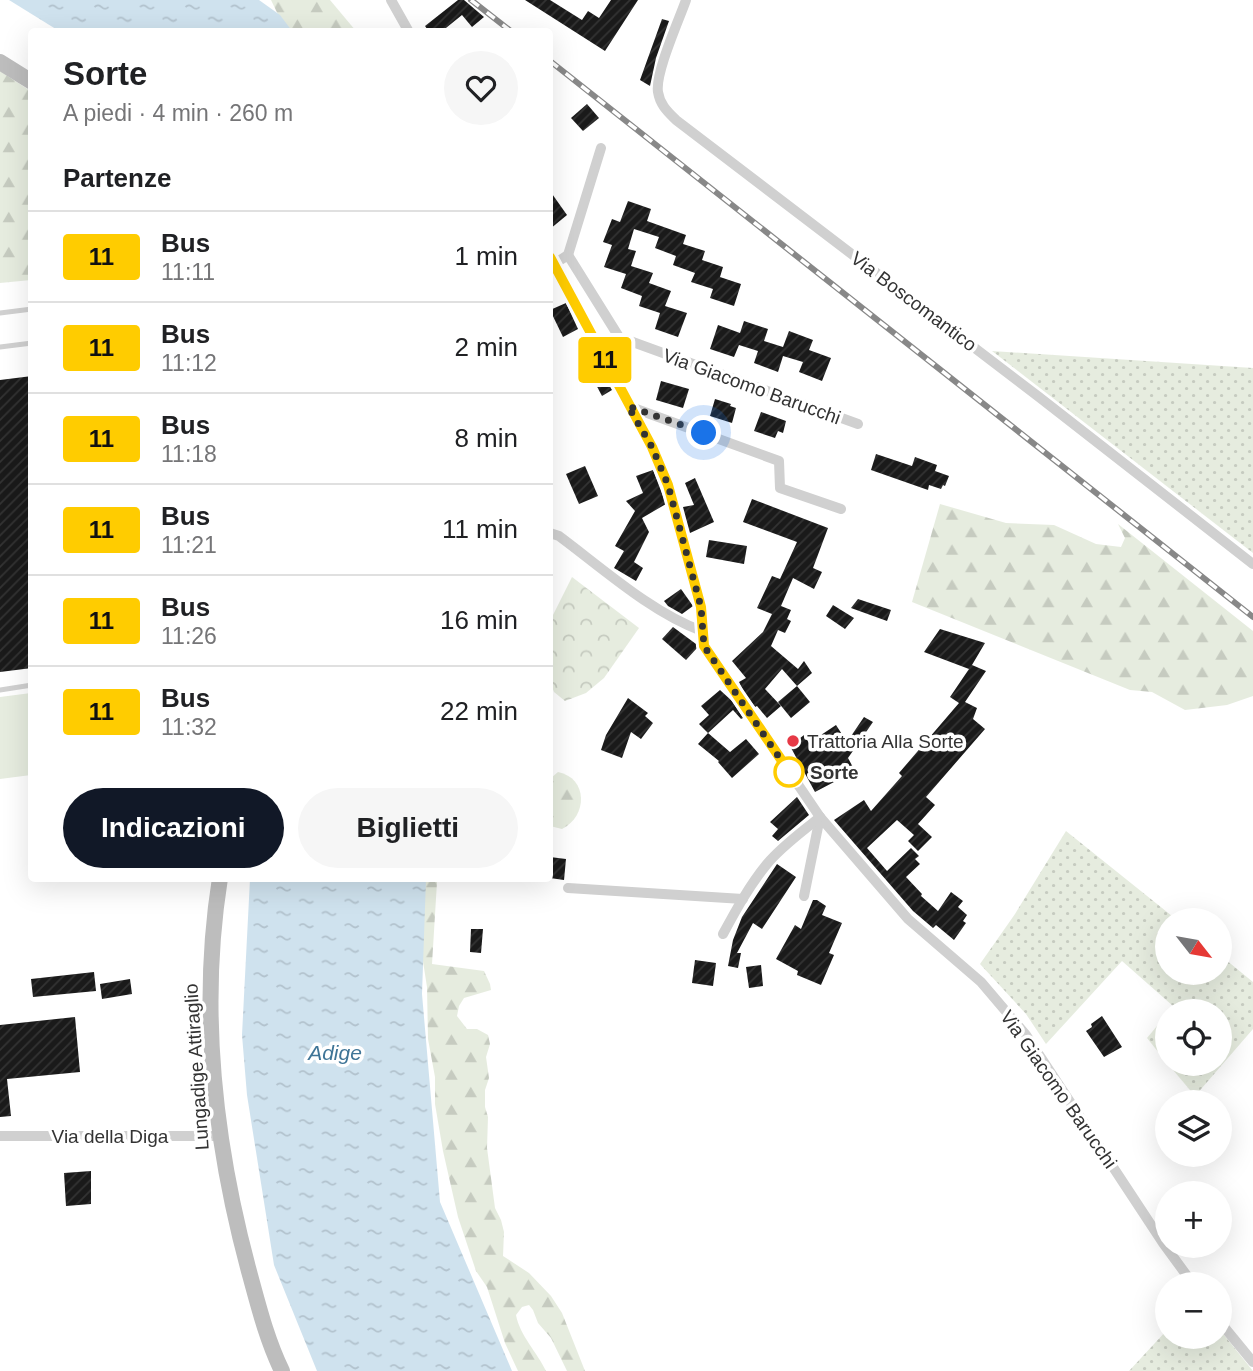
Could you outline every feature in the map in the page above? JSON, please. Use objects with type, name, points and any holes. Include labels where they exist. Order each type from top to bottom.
[{"type":"street","points":[[391,0],[407,28]]},
{"type":"street","name":"Via Boscomantico","points":[[686,0],[660,76],[658,90],[663,107],[676,120],[1253,564]]},
{"type":"street","points":[[0,62],[28,80]]},
{"type":"street","points":[[568,255],[601,148]]},
{"type":"street","name":"Via Giacomo Barucchi","points":[[553,261],[568,255],[619,337],[858,424]]},
{"type":"street","name":"Via Giacomo Barucchi","points":[[553,263],[652,447],[668,485],[701,607],[704,646],[820,817],[908,919],[981,982],[1026,1035],[1184,1272]]},
{"type":"street","points":[[628,406],[779,461],[780,488],[841,509]]},
{"type":"street","points":[[553,534],[637,594],[684,624],[702,631]]},
{"type":"street","points":[[804,896],[820,817]]},
{"type":"street","points":[[723,934],[768,863],[820,817]]},
{"type":"street","name":"Lungadige Attiraglio","points":[[219,882],[211,975],[219,1136],[234,1219],[270,1347],[282,1371]]},
{"type":"street","points":[[568,888],[743,899]]},
{"type":"street","name":"Via della Diga","points":[[0,1136],[219,1136]]},
{"type":"street","points":[[1232,1337],[1253,1362]]},
{"type":"lane","points":[[0,313],[28,310]]},
{"type":"lane","points":[[0,347],[28,344]]},
{"type":"lane","points":[[0,690],[28,686]]},
{"type":"green space","points":[[271,0],[330,0],[353,28],[285,28]]},
{"type":"green space","points":[[0,71],[28,89],[28,280],[0,283]]},
{"type":"green space","points":[[992,351],[1253,368],[1253,553]]},
{"type":"green space","points":[[940,504],[1006,523],[1054,525],[1096,544],[1121,547],[1125,538],[1118,524],[1253,631],[1253,696],[1227,705],[1185,710],[1152,692],[1130,690],[912,602]]},
{"type":"green space","points":[[572,577],[639,628],[604,678],[586,693],[565,701],[553,690],[553,615]]},
{"type":"green space","points":[[28,693],[28,775],[0,779],[0,697]]},
{"type":"green space","points":[[558,772],[568,776],[575,782],[581,798],[577,815],[562,829],[553,827],[553,776]]},
{"type":"green space","points":[[1066,831],[1162,908],[1155,908],[1155,985],[1232,985],[1232,965],[1253,982],[1253,1029],[1232,1053],[1232,999],[1165,999],[1122,961],[1046,1044],[1026,1014],[980,964],[1015,914]]},
{"type":"green space","points":[[422,882],[437,882],[432,964],[484,971],[490,984],[491,990],[464,998],[457,1016],[467,1029],[477,1029],[488,1035],[490,1044],[486,1057],[489,1078],[485,1090],[487,1148],[495,1208],[504,1232],[503,1256],[529,1273],[551,1296],[562,1313],[585,1371],[567,1371],[551,1338],[538,1323],[529,1305],[522,1307],[516,1315],[521,1330],[546,1371],[518,1371],[505,1343],[487,1287],[476,1271],[458,1217],[443,1151],[428,1039],[427,987],[422,955]]},
{"type":"green space","points":[[1155,1028],[1155,1048],[1147,1038]]},
{"type":"green space","points":[[1178,1076],[1212,1076],[1200,1090],[1190,1090]]},
{"type":"green space","points":[[1155,1343],[1155,1349],[1232,1349],[1232,1345],[1253,1371],[1129,1371]]},
{"type":"water","points":[[9,0],[259,0],[280,15],[290,28],[54,28]]},
{"type":"water","name":"Adige","points":[[250,882],[426,882],[422,994],[440,1202],[512,1371],[317,1371],[274,1265],[247,1095],[242,1035]]},
{"type":"building","points":[[458,0],[464,0],[484,17],[472,27],[462,15],[446,28],[425,26]]},
{"type":"building","points":[[525,0],[550,0],[582,20],[588,11],[599,18],[611,0],[638,0],[605,51]]},
{"type":"building","points":[[662,19],[669,21],[650,86],[640,80]]},
{"type":"building","points":[[587,104],[599,118],[583,131],[571,118]]},
{"type":"building","points":[[553,195],[567,215],[553,227]]},
{"type":"building","points":[[628,201],[651,209],[647,221],[686,235],[683,244],[705,251],[702,260],[723,267],[720,277],[741,284],[734,306],[710,298],[713,289],[691,282],[695,273],[673,265],[676,256],[655,248],[659,237],[634,229],[628,249],[636,251],[631,266],[653,273],[649,283],[671,291],[665,306],[687,313],[678,337],[655,329],[660,313],[639,306],[642,296],[621,288],[626,274],[604,267],[612,245],[603,242],[612,219],[620,222]]},
{"type":"building","points":[[566,303],[578,329],[563,337],[553,316],[553,309]]},
{"type":"building","points":[[744,321],[768,329],[764,341],[783,347],[789,331],[813,340],[809,350],[831,358],[822,381],[799,372],[803,362],[783,356],[778,372],[754,363],[758,351],[739,345],[734,357],[710,349],[718,325],[740,333]]},
{"type":"building","points":[[602,372],[612,390],[602,396],[592,377]]},
{"type":"building","points":[[28,376],[28,668],[0,672],[0,380]]},
{"type":"building","points":[[661,381],[689,389],[683,408],[656,400]]},
{"type":"building","points":[[715,399],[736,408],[732,423],[710,416]]},
{"type":"building","points":[[761,412],[786,421],[783,433],[778,431],[775,438],[754,431]]},
{"type":"building","points":[[876,454],[912,466],[915,457],[937,465],[935,471],[949,476],[941,489],[929,485],[928,490],[871,470]]},
{"type":"building","points":[[585,466],[598,496],[579,504],[566,474]]},
{"type":"building","points":[[653,470],[666,504],[642,518],[649,532],[634,562],[643,568],[636,581],[614,568],[624,551],[615,546],[635,511],[626,501],[643,493],[636,476]]},
{"type":"building","points":[[695,478],[714,522],[690,533],[683,507],[694,505],[685,483]]},
{"type":"building","points":[[752,499],[828,528],[813,568],[822,572],[814,589],[793,578],[781,606],[791,610],[787,619],[791,621],[785,633],[778,630],[771,646],[798,669],[804,661],[812,673],[797,686],[782,669],[765,689],[781,706],[767,718],[744,692],[739,682],[746,678],[732,661],[763,632],[772,614],[757,608],[772,576],[780,579],[797,542],[743,522]]},
{"type":"building","points":[[709,540],[747,546],[744,564],[706,557]]},
{"type":"building","points":[[681,589],[693,606],[682,614],[664,601]]},
{"type":"building","points":[[858,599],[891,610],[887,621],[851,608]]},
{"type":"building","points":[[833,605],[854,618],[845,629],[826,616]]},
{"type":"building","points":[[673,627],[696,644],[697,648],[686,660],[662,639]]},
{"type":"building","points":[[940,629],[985,643],[972,665],[986,671],[965,702],[977,708],[973,719],[985,729],[926,797],[935,805],[918,824],[932,837],[918,851],[908,841],[914,835],[897,820],[867,848],[887,871],[911,848],[919,856],[915,859],[920,864],[906,877],[921,896],[938,911],[951,892],[963,901],[958,907],[967,915],[963,921],[966,923],[954,940],[936,925],[933,928],[913,911],[834,820],[864,800],[871,811],[902,776],[899,773],[959,703],[950,697],[969,669],[924,652]]},
{"type":"building","points":[[797,686],[810,702],[791,718],[778,702]]},
{"type":"building","points":[[720,690],[732,701],[743,718],[733,710],[708,733],[699,724],[709,715],[701,706]]},
{"type":"building","points":[[628,698],[648,713],[645,716],[653,723],[641,739],[631,732],[622,758],[601,750],[606,735]]},
{"type":"building","points":[[864,717],[873,722],[848,758],[855,771],[815,792],[790,746],[804,735],[809,743],[836,725],[847,742]]},
{"type":"building","points":[[708,733],[730,752],[746,739],[759,754],[732,778],[719,761],[698,744]]},
{"type":"building","points":[[797,797],[809,815],[778,841],[772,836],[778,829],[770,822]]},
{"type":"building","points":[[553,857],[566,859],[564,880],[553,878]]},
{"type":"building","points":[[777,864],[796,877],[762,929],[753,923],[737,953],[741,953],[738,968],[728,966],[733,940],[742,917]]},
{"type":"building","points":[[813,900],[826,906],[822,915],[842,923],[829,953],[834,955],[821,985],[797,975],[798,971],[776,959],[795,925],[801,929]]},
{"type":"building","points":[[471,929],[483,929],[481,953],[470,952]]},
{"type":"building","points":[[695,960],[716,963],[713,986],[692,983]]},
{"type":"building","points":[[761,965],[763,986],[749,988],[746,967]]},
{"type":"building","points":[[94,972],[96,991],[33,997],[31,979]]},
{"type":"building","points":[[130,979],[132,994],[102,999],[100,984]]},
{"type":"building","points":[[1102,1016],[1122,1047],[1104,1057],[1086,1031]]},
{"type":"building","points":[[75,1017],[80,1072],[7,1079],[11,1116],[0,1117],[0,1025]]},
{"type":"building","points":[[91,1171],[91,1204],[66,1206],[64,1173]]},
{"type":"railway","points":[[471,0],[507,28]]},
{"type":"railway","points":[[553,63],[1253,617]]},
{"type":"bus line","name":"11","points":[[553,262],[652,447],[668,485],[701,607],[704,646],[795,780]]},
{"type":"place","name":"Trattoria Alla Sorte","points":[[793,741]]},
{"type":"place","name":"Sorte","points":[[789,772]]},
{"type":"route","points":[[704,433],[628,406],[652,447],[668,485],[701,607],[704,646],[789,772]]}]
